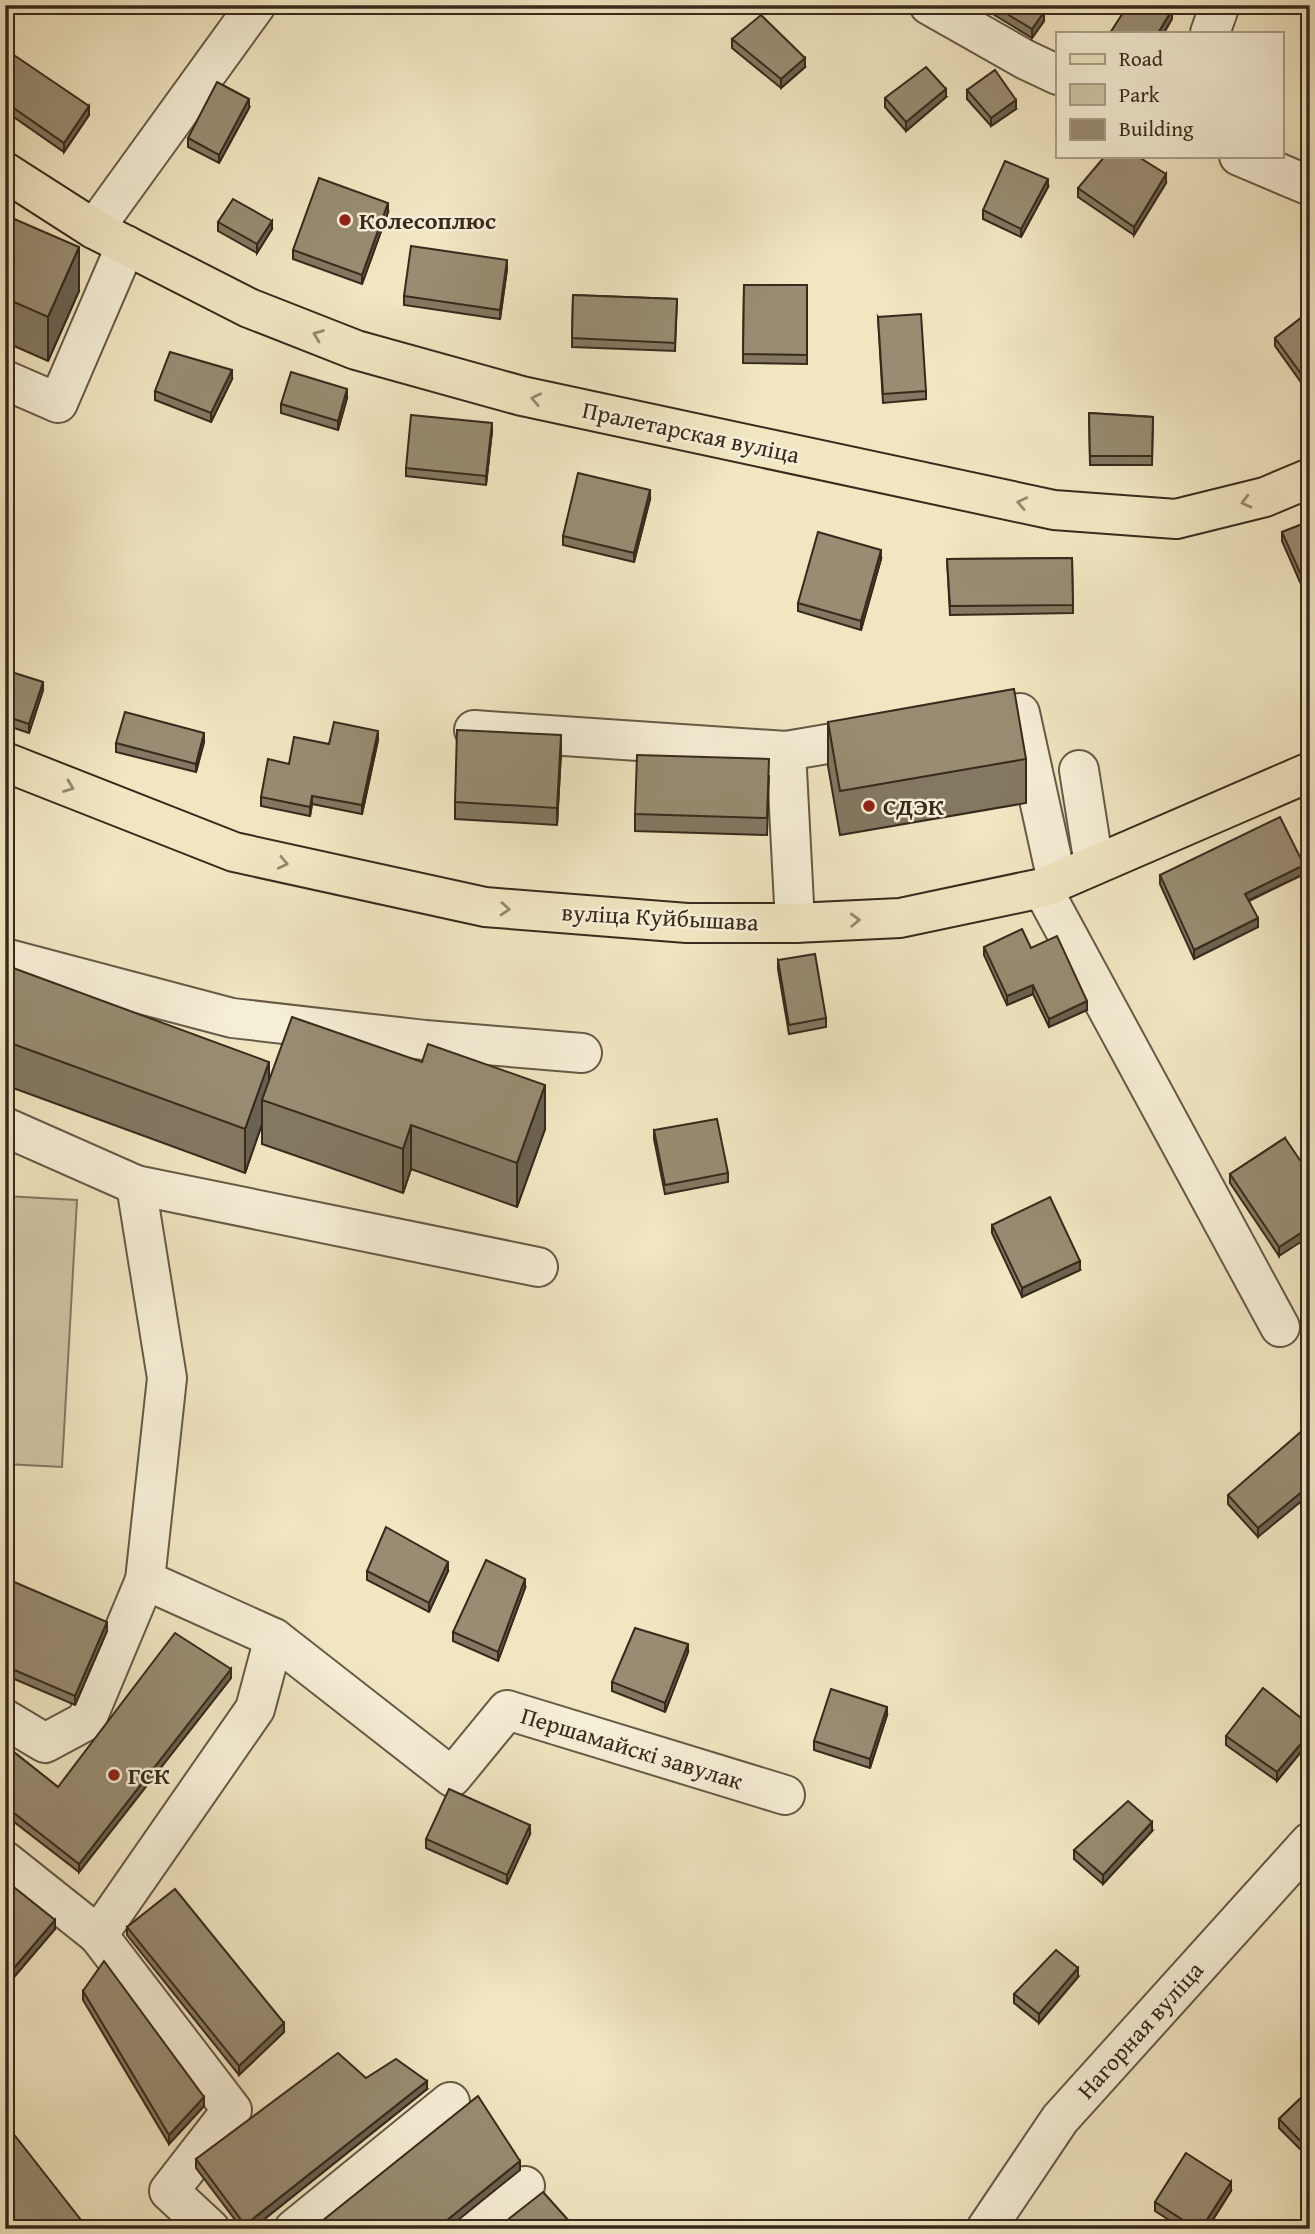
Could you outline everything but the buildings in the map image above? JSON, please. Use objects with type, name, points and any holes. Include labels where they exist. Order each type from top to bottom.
[{"type":"main road","name":"Пралетарская вуліца","points":[[5,172],[110,237],[249,308],[356,350],[522,396],[1054,510],[1175,519],[1265,497],[1310,478]]},
{"type":"main road","name":"вуліца Куйбышава","points":[[5,762],[234,852],[485,907],[687,923],[795,923],[900,918],[1050,885],[1310,772]]},
{"type":"street","points":[[5,380],[58,403],[110,237],[256,5]]},
{"type":"street","points":[[929,5],[1026,61],[1056,74]]},
{"type":"street","points":[[1210,32],[1220,5]]},
{"type":"street","points":[[1244,158],[1310,186]]},
{"type":"street","points":[[474,730],[786,751],[1020,713],[1050,885],[1280,1327]]},
{"type":"street","points":[[786,751],[795,923]]},
{"type":"street","points":[[1079,771],[1094,865]]},
{"type":"street","points":[[5,958],[232,1018],[425,1040],[582,1053]]},
{"type":"street","points":[[5,1127],[136,1185],[538,1267]]},
{"type":"street","points":[[5,1719],[46,1743],[86,1721],[145,1580],[167,1378],[136,1185]]},
{"type":"street","name":"Першамайскі завулак","points":[[145,1580],[274,1638],[452,1777],[507,1710],[785,1796]]},
{"type":"street","points":[[97,1935],[255,1709],[274,1638]]},
{"type":"street","name":"Нагорная вуліца","points":[[986,2229],[1060,2119],[1310,1842]]},
{"type":"street","points":[[5,1861],[97,1935],[232,2110],[169,2191],[210,2229]]},
{"type":"street","points":[[294,2229],[450,2102]]},
{"type":"street","points":[[474,2229],[525,2186]]},
{"type":"green space","points":[[5,1196],[77,1200],[62,1467],[5,1464]]},
{"type":"place","name":"Колесоплюс","points":[[345,220]]},
{"type":"place","name":"СДЭК","points":[[869,806]]},
{"type":"place","name":"ГСК","points":[[114,1775]]}]
